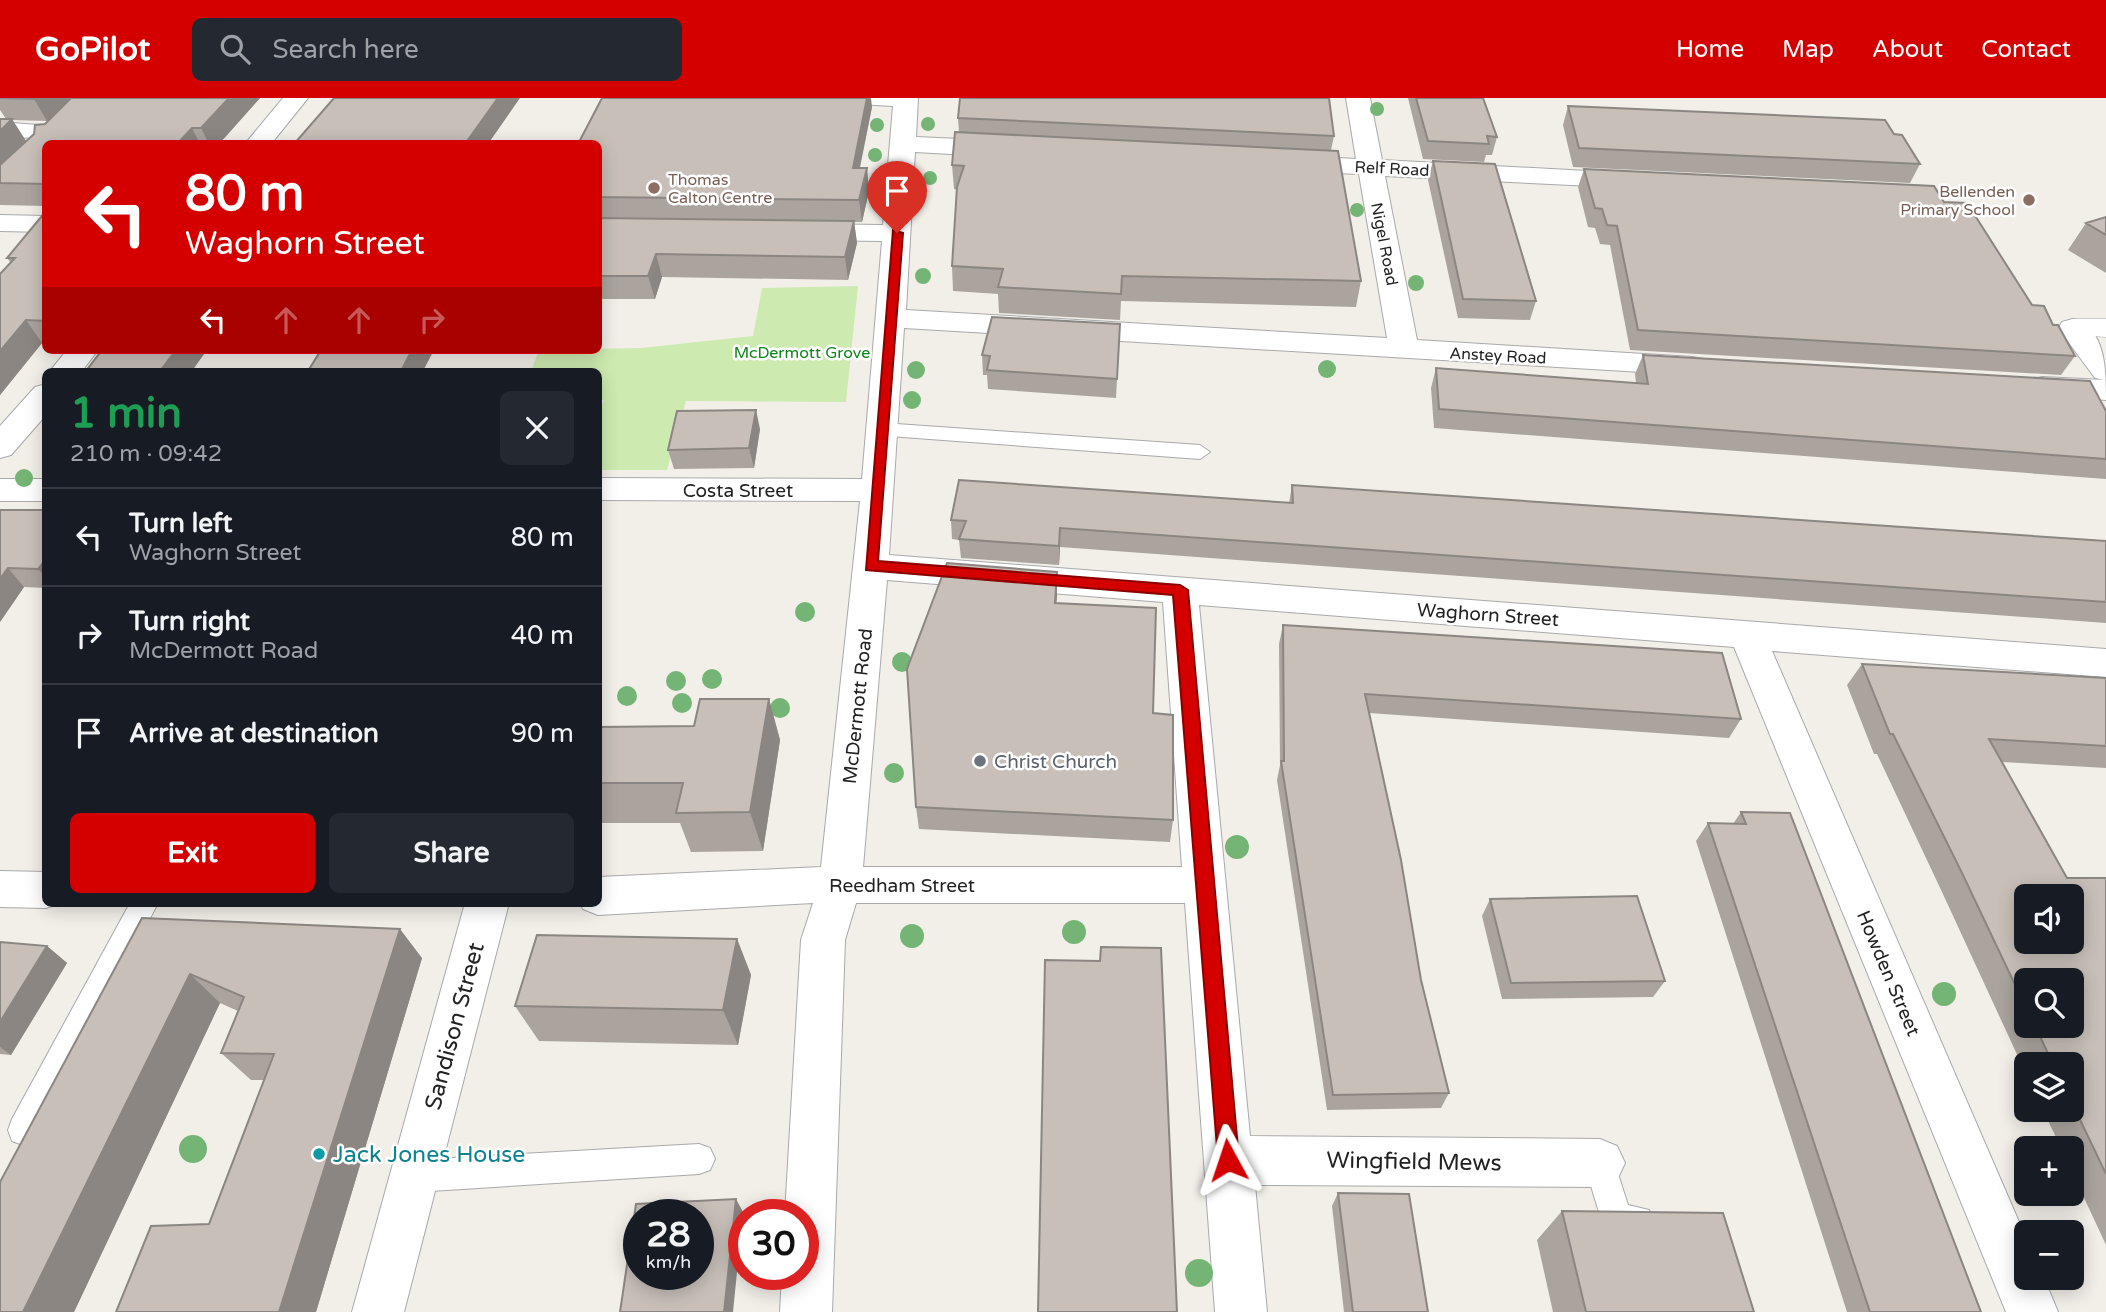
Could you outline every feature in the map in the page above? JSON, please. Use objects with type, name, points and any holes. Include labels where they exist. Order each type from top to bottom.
[{"type":"street","points":[[260,140],[296,98]]},
{"type":"street","points":[[850,98],[906,99]]},
{"type":"street","name":"Nigel Road","points":[[1358,98],[1404,349]]},
{"type":"street","name":"McDermott Road","points":[[806,1312],[823,940],[840,885],[878,490],[906,99]]},
{"type":"street","points":[[0,130],[63,123],[45,140]]},
{"type":"street","points":[[27,157],[42,143]]},
{"type":"street","points":[[902,144],[1032,150]]},
{"type":"street","name":"Relf Road","points":[[1265,162],[1661,181]]},
{"type":"street","points":[[0,223],[42,224]]},
{"type":"street","points":[[783,232],[897,233]]},
{"type":"street","name":"Anstey Road","points":[[891,318],[1725,368]]},
{"type":"street","points":[[2073,328],[2106,328]]},
{"type":"street","points":[[2073,328],[2106,370]]},
{"type":"street","points":[[68,368],[80,354]]},
{"type":"street","points":[[2011,385],[2106,390]]},
{"type":"street","points":[[0,447],[42,399]]},
{"type":"street","name":"Costa Street","points":[[602,489],[878,490]]},
{"type":"street","points":[[0,491],[42,490]]},
{"type":"street","name":"Waghorn Street","points":[[871,566],[2106,663]]},
{"type":"street","points":[[1180,590],[1241,1312]]},
{"type":"street","name":"Howden Street","points":[[1746,635],[2032,1312]]},
{"type":"street","name":"Reedham Street","points":[[602,896],[840,885],[1205,885]]},
{"type":"street","points":[[0,889],[42,890]]},
{"type":"street","name":"Sandison Street","points":[[378,1312],[486,907]]},
{"type":"street","name":"Wingfield Mews","points":[[1228,1160],[1600,1163]]},
{"type":"lane","points":[[883,430],[1200,452]]},
{"type":"lane","points":[[23,1130],[142,907]]},
{"type":"lane","points":[[415,1176],[699,1159]]},
{"type":"lane","points":[[1600,1163],[1616,1221],[1671,1223]]},
{"type":"green space","name":"McDermott Grove","points":[[858,286],[846,402],[686,401],[667,470],[602,470],[602,368],[532,368],[537,354],[602,354],[602,349],[641,348],[753,336],[762,288]]},
{"type":"building","points":[[71,98],[229,98],[201,128],[192,128],[181,140],[42,140],[42,184],[0,183],[0,165],[34,134],[35,125],[45,124]]},
{"type":"building","points":[[334,98],[498,98],[468,140],[297,140]]},
{"type":"building","points":[[602,98],[867,98],[853,168],[867,168],[859,200],[602,197],[602,140],[580,140]]},
{"type":"building","points":[[960,98],[1329,98],[1334,136],[958,118]]},
{"type":"building","points":[[1416,98],[1483,98],[1497,137],[1487,136],[1489,144],[1428,141]]},
{"type":"building","points":[[1568,106],[1885,120],[1894,134],[1902,135],[1920,164],[1579,148]]},
{"type":"building","points":[[0,119],[12,119],[0,131]]},
{"type":"building","points":[[955,132],[1338,151],[1361,281],[1122,276],[1121,294],[998,287],[1003,269],[952,266],[957,187],[964,166],[952,165]]},
{"type":"building","points":[[1433,161],[1495,164],[1536,301],[1463,299]]},
{"type":"building","points":[[1584,169],[1934,186],[1944,202],[1967,203],[2032,305],[2044,306],[2053,325],[2058,325],[2075,356],[1638,330],[1617,226],[1607,225],[1602,209],[1595,208]]},
{"type":"building","points":[[42,216],[42,321],[26,320],[0,351],[0,274],[15,258],[7,258]]},
{"type":"building","points":[[2106,217],[2106,235],[2086,223]]},
{"type":"building","points":[[602,218],[854,221],[845,257],[656,254],[648,276],[602,276]]},
{"type":"building","points":[[992,317],[1120,324],[1117,379],[987,370],[990,356],[982,355]]},
{"type":"building","points":[[99,354],[173,354],[162,368],[88,368]]},
{"type":"building","points":[[319,354],[410,354],[403,368],[310,368]]},
{"type":"building","points":[[1643,355],[2090,381],[2106,411],[2106,459],[1439,409],[1436,368],[1648,384]]},
{"type":"building","points":[[756,410],[749,448],[668,450],[677,411]]},
{"type":"building","points":[[959,480],[1293,503],[1292,485],[2106,541],[2106,602],[1060,528],[1059,546],[959,539],[966,521],[951,520]]},
{"type":"building","points":[[0,510],[42,510],[42,564],[38,569],[8,568],[0,579]]},
{"type":"building","points":[[947,563],[1057,572],[1055,603],[1156,608],[1153,713],[1173,715],[1173,820],[916,807],[907,669]]},
{"type":"building","points":[[1283,625],[1722,653],[1741,719],[1365,694],[1401,860],[1421,980],[1449,1093],[1333,1095],[1281,761],[1284,761]]},
{"type":"building","points":[[1862,664],[2106,678],[2106,746],[1989,739],[2067,878],[2106,878],[2106,1174],[2081,1122],[2084,1122],[2084,1052],[2047,1052],[2041,1038],[2084,1038],[2084,968],[2014,968],[2014,983],[1893,734],[1890,734]]},
{"type":"building","points":[[700,699],[769,699],[750,812],[676,813],[683,783],[602,783],[602,727],[694,726]]},
{"type":"building","points":[[1741,812],[1790,813],[1981,1312],[1870,1312],[1708,823],[1746,824]]},
{"type":"building","points":[[1637,896],[1665,981],[1511,983],[1490,899]]},
{"type":"building","name":"Jack Jones House","points":[[142,918],[400,929],[279,1312],[116,1312],[151,1226],[209,1224],[274,1054],[221,1053],[244,997],[190,974],[23,1312],[0,1312],[0,1182]]},
{"type":"building","points":[[537,935],[737,939],[723,1010],[515,1006]]},
{"type":"building","points":[[0,942],[47,946],[0,1022]]},
{"type":"building","points":[[1101,947],[1161,948],[1177,1312],[1038,1312],[1045,960],[1100,961]]},
{"type":"building","points":[[1338,1193],[1409,1194],[1428,1312],[1353,1312]]},
{"type":"building","points":[[728,1199],[728,1274],[724,1312],[620,1312],[623,1290],[714,1290],[714,1200]]},
{"type":"building","points":[[1562,1211],[1723,1213],[1754,1312],[1586,1312]]},
{"type":"place","name":"Thomas Calton Centre","points":[[654,188]]},
{"type":"place","name":"Bellenden Primary School","points":[[2029,200]]},
{"type":"place","name":"Christ Church","points":[[980,761]]},
{"type":"place","name":"Jack Jones House","points":[[319,1154]]},
{"type":"route","points":[[897,233],[871,566],[1180,590],[1228,1160]]}]
